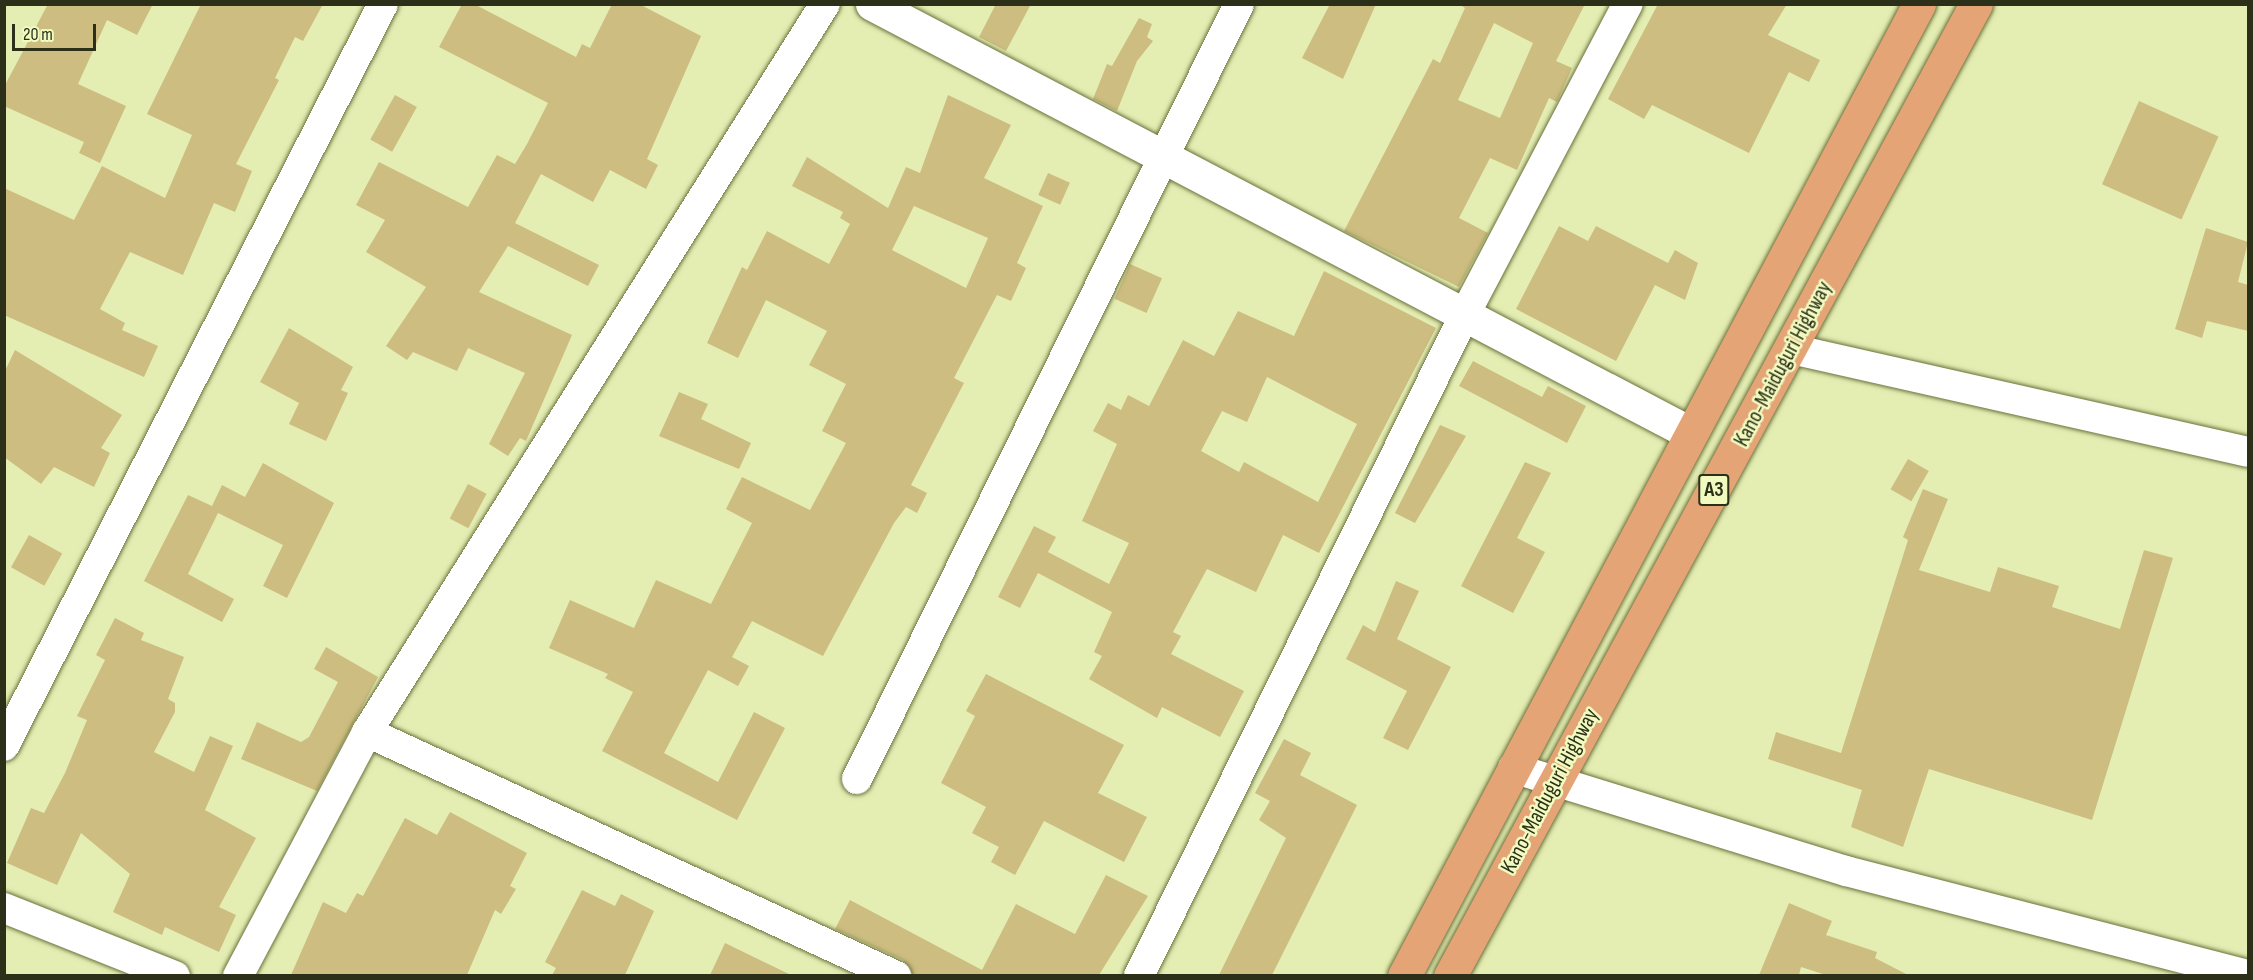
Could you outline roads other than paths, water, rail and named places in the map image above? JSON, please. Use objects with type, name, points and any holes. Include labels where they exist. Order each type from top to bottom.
[{"type":"highway","name":"Kano-Maiduguri Highway","points":[[1404,975],[1919,4]]},
{"type":"highway","name":"Kano-Maiduguri Highway","points":[[1450,975],[1976,4]]},
{"type":"street","points":[[4,746],[117,529],[383,4]]},
{"type":"street","points":[[238,975],[367,732],[825,4]]},
{"type":"street","points":[[872,4],[1466,312],[1690,433]]},
{"type":"street","points":[[857,779],[1161,155],[1239,4]]},
{"type":"street","points":[[1139,975],[1466,312],[1628,4]]},
{"type":"street","points":[[1791,349],[2248,452]]},
{"type":"street","points":[[367,732],[896,975]]},
{"type":"street","points":[[1514,768],[1554,784],[1846,871],[2248,975]]},
{"type":"street","points":[[4,908],[175,975]]}]
